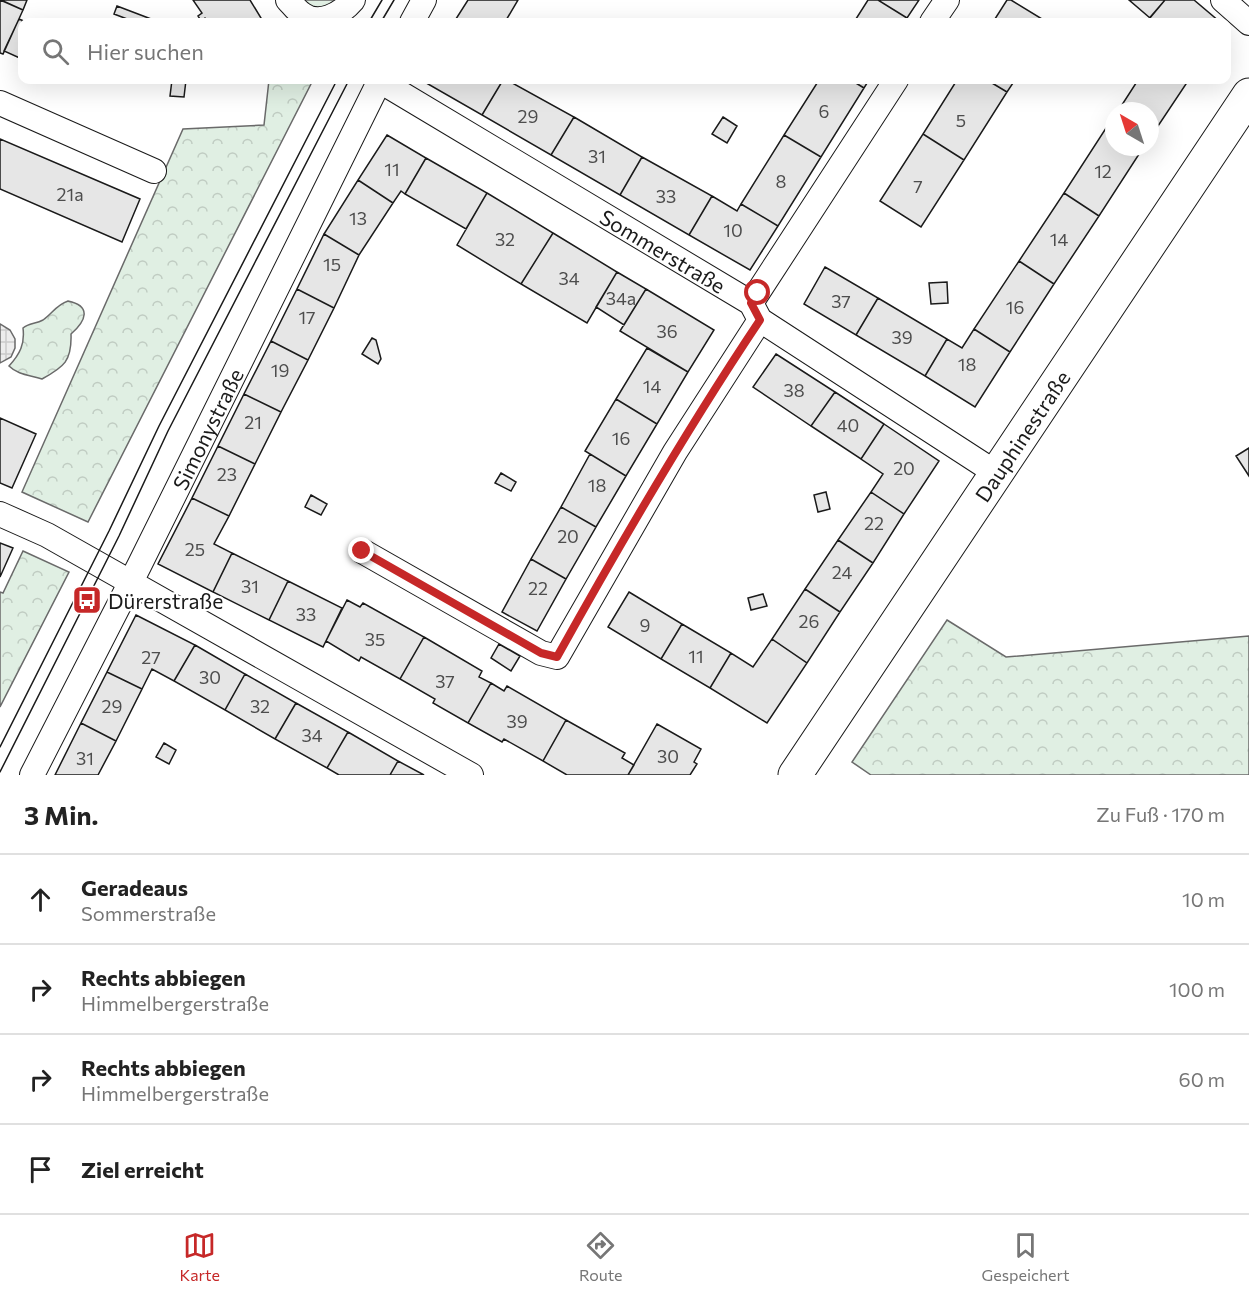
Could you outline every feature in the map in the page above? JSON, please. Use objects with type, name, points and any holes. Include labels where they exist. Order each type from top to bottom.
[{"type":"main road","name":"Dauphinestraße","points":[[795,775],[1249,95]]},
{"type":"street","points":[[288,0],[302,15],[311,18]]},
{"type":"street","points":[[323,18],[332,17],[346,8],[353,0]]},
{"type":"street","points":[[414,18],[424,0]]},
{"type":"street","points":[[935,18],[947,0]]},
{"type":"street","points":[[1223,0],[1249,23]]},
{"type":"street","name":"Simonystraße","points":[[32,775],[378,84]]},
{"type":"street","name":"Sommerstraße","points":[[386,84],[756,312],[996,473]]},
{"type":"street","points":[[362,551],[541,653],[557,657],[756,312],[894,84]]},
{"type":"street","points":[[0,103],[154,171]]},
{"type":"street","points":[[0,514],[47,535],[471,775]]},
{"type":"green space","points":[[298,0],[344,0],[319,11]]},
{"type":"green space","points":[[269,84],[311,84],[88,522],[22,492],[183,129],[264,125]]},
{"type":"green space","points":[[68,301],[81,306],[84,314],[80,324],[71,334],[70,351],[61,367],[42,379],[20,373],[9,366],[21,348],[23,328],[43,320]]},
{"type":"green space","points":[[23,551],[69,572],[0,707],[0,592],[3,593]]},
{"type":"green space","points":[[947,620],[1006,657],[1249,636],[1249,775],[871,775],[852,762]]},
{"type":"shaded area","points":[[0,324],[10,330],[15,339],[15,348],[11,357],[0,363]]},
{"type":"building","points":[[0,0],[23,10],[3,54],[0,53]]},
{"type":"building","points":[[1,0],[27,0],[23,10]]},
{"type":"building","points":[[193,0],[250,0],[261,18],[199,18],[198,16],[202,13]]},
{"type":"building","points":[[468,0],[518,0],[507,18],[457,18]]},
{"type":"building","points":[[868,0],[878,0],[907,18],[857,18]]},
{"type":"building","points":[[878,0],[919,0],[907,18]]},
{"type":"building","points":[[1007,0],[1011,0],[1040,18],[996,18]]},
{"type":"building","points":[[1129,0],[1165,0],[1150,18]]},
{"type":"building","points":[[1165,0],[1194,0],[1215,18],[1149,18]]},
{"type":"building","points":[[117,6],[148,18],[124,18],[114,14]]},
{"type":"building","points":[[18,21],[18,57],[4,51]]},
{"type":"building","points":[[172,84],[186,84],[184,97],[170,96]]},
{"type":"building","points":[[428,84],[501,84],[482,115]]},
{"type":"building","points":[[501,84],[514,84],[574,117],[551,155],[482,115]]},
{"type":"building","points":[[816,84],[858,84],[864,88],[821,157],[784,135]]},
{"type":"building","points":[[954,84],[994,84],[1007,92],[964,160],[923,134]]},
{"type":"building","points":[[994,84],[1012,84],[1007,92]]},
{"type":"building","points":[[1135,84],[1186,84],[1159,124],[1159,102],[1124,102]]},
{"type":"building","points":[[574,117],[642,157],[620,195],[551,155]]},
{"type":"building","points":[[723,117],[737,126],[727,143],[712,134]]},
{"type":"building","points":[[1105,130],[1105,156],[1138,156],[1099,216],[1064,193]]},
{"type":"building","points":[[923,134],[964,160],[921,227],[880,201]]},
{"type":"building","points":[[387,135],[426,158],[405,194],[401,191],[393,203],[358,180]]},
{"type":"building","points":[[784,135],[821,157],[778,226],[741,204]]},
{"type":"building","points":[[0,139],[140,199],[122,242],[0,189]]},
{"type":"building","points":[[642,157],[712,196],[689,235],[620,195]]},
{"type":"building","points":[[426,158],[487,193],[466,229],[405,194]]},
{"type":"building","points":[[358,180],[393,203],[359,255],[324,234]]},
{"type":"building","points":[[487,193],[553,233],[521,284],[457,245]]},
{"type":"building","points":[[1064,193],[1099,216],[1054,284],[1019,261]]},
{"type":"building","points":[[712,196],[737,211],[741,204],[778,226],[750,270],[689,235]]},
{"type":"building","points":[[553,233],[617,272],[587,323],[521,284]]},
{"type":"building","points":[[324,234],[359,255],[334,308],[297,289]]},
{"type":"building","points":[[1019,261],[1054,284],[1010,352],[974,329]]},
{"type":"building","points":[[825,267],[878,298],[856,335],[804,304]]},
{"type":"building","points":[[617,272],[646,289],[624,325],[596,307]]},
{"type":"building","points":[[947,282],[948,303],[931,304],[929,283]]},
{"type":"building","points":[[297,289],[334,308],[308,360],[271,341]]},
{"type":"building","points":[[646,289],[714,330],[688,372],[620,331]]},
{"type":"building","points":[[878,298],[947,339],[925,376],[856,335]]},
{"type":"building","points":[[974,329],[1010,352],[975,407],[925,376],[947,339],[962,348]]},
{"type":"building","points":[[372,338],[376,340],[381,359],[378,364],[362,354]]},
{"type":"building","points":[[271,341],[308,360],[281,412],[244,394]]},
{"type":"building","points":[[647,348],[688,372],[657,424],[616,399]]},
{"type":"building","points":[[776,354],[835,392],[811,426],[753,387]]},
{"type":"building","points":[[835,392],[884,424],[861,459],[811,426]]},
{"type":"building","points":[[244,394],[281,412],[255,464],[218,446]]},
{"type":"building","points":[[616,399],[657,424],[626,476],[585,451]]},
{"type":"building","points":[[0,418],[36,434],[12,488],[0,483]]},
{"type":"building","points":[[884,424],[939,461],[904,514],[871,492],[883,474],[861,459]]},
{"type":"building","points":[[218,446],[255,464],[229,516],[192,498]]},
{"type":"building","points":[[1249,448],[1249,476],[1236,456]]},
{"type":"building","points":[[590,454],[626,476],[596,527],[561,507]]},
{"type":"building","points":[[501,473],[516,482],[511,491],[495,483]]},
{"type":"building","points":[[826,492],[830,509],[818,512],[814,495]]},
{"type":"building","points":[[871,492],[904,514],[873,563],[838,540]]},
{"type":"building","points":[[311,495],[327,504],[321,515],[305,507]]},
{"type":"building","points":[[192,498],[229,516],[214,544],[232,553],[213,592],[158,564]]},
{"type":"building","points":[[561,507],[596,527],[566,579],[531,559]]},
{"type":"building","points":[[838,540],[873,563],[840,612],[805,589]]},
{"type":"building","points":[[0,543],[13,548],[0,577]]},
{"type":"building","points":[[232,553],[288,581],[269,620],[213,592]]},
{"type":"building","points":[[531,559],[566,579],[537,631],[502,612]]},
{"type":"building","points":[[288,581],[342,608],[323,647],[269,620]]},
{"type":"building","points":[[805,589],[840,612],[807,663],[772,639]]},
{"type":"building","points":[[629,592],[682,624],[661,659],[608,627]]},
{"type":"building","points":[[763,594],[767,606],[751,610],[748,598]]},
{"type":"building","points":[[347,600],[360,607],[363,603],[424,637],[400,679],[361,657],[359,661],[326,641]]},
{"type":"building","points":[[136,615],[195,645],[174,681],[152,669],[142,689],[107,672]]},
{"type":"building","points":[[682,624],[731,653],[710,688],[661,659]]},
{"type":"building","points":[[424,637],[482,671],[479,677],[491,683],[468,723],[433,703],[435,699],[400,679]]},
{"type":"building","points":[[772,639],[807,663],[767,723],[710,688],[731,653],[753,667]]},
{"type":"building","points":[[499,644],[520,656],[511,671],[491,658]]},
{"type":"building","points":[[195,645],[245,674],[225,710],[174,681]]},
{"type":"building","points":[[107,672],[142,689],[116,741],[81,723]]},
{"type":"building","points":[[245,674],[296,703],[275,739],[225,710]]},
{"type":"building","points":[[491,683],[504,691],[507,686],[566,720],[543,761],[504,739],[502,742],[468,723]]},
{"type":"building","points":[[296,703],[348,732],[327,768],[275,739]]},
{"type":"building","points":[[566,720],[625,753],[622,758],[634,765],[628,775],[567,775],[543,761]]},
{"type":"building","points":[[81,723],[116,741],[98,775],[55,775]]},
{"type":"building","points":[[657,724],[701,749],[694,762],[697,764],[690,775],[628,775]]},
{"type":"building","points":[[348,732],[398,761],[390,775],[339,775],[327,768]]},
{"type":"building","points":[[164,743],[176,750],[169,764],[156,757]]},
{"type":"building","points":[[398,761],[424,775],[390,775]]},
{"type":"tram line","points":[[371,18],[382,0]]},
{"type":"tram line","points":[[383,18],[394,0]]},
{"type":"tram line","points":[[0,747],[109,531],[159,426],[335,84]]},
{"type":"tram line","points":[[0,772],[119,536],[168,431],[347,84]]},
{"type":"place","name":"Dürerstraße","points":[[87,600]]},
{"type":"route","points":[[362,551],[541,653],[557,657],[675,452],[760,320],[751,303],[758,293]]}]
